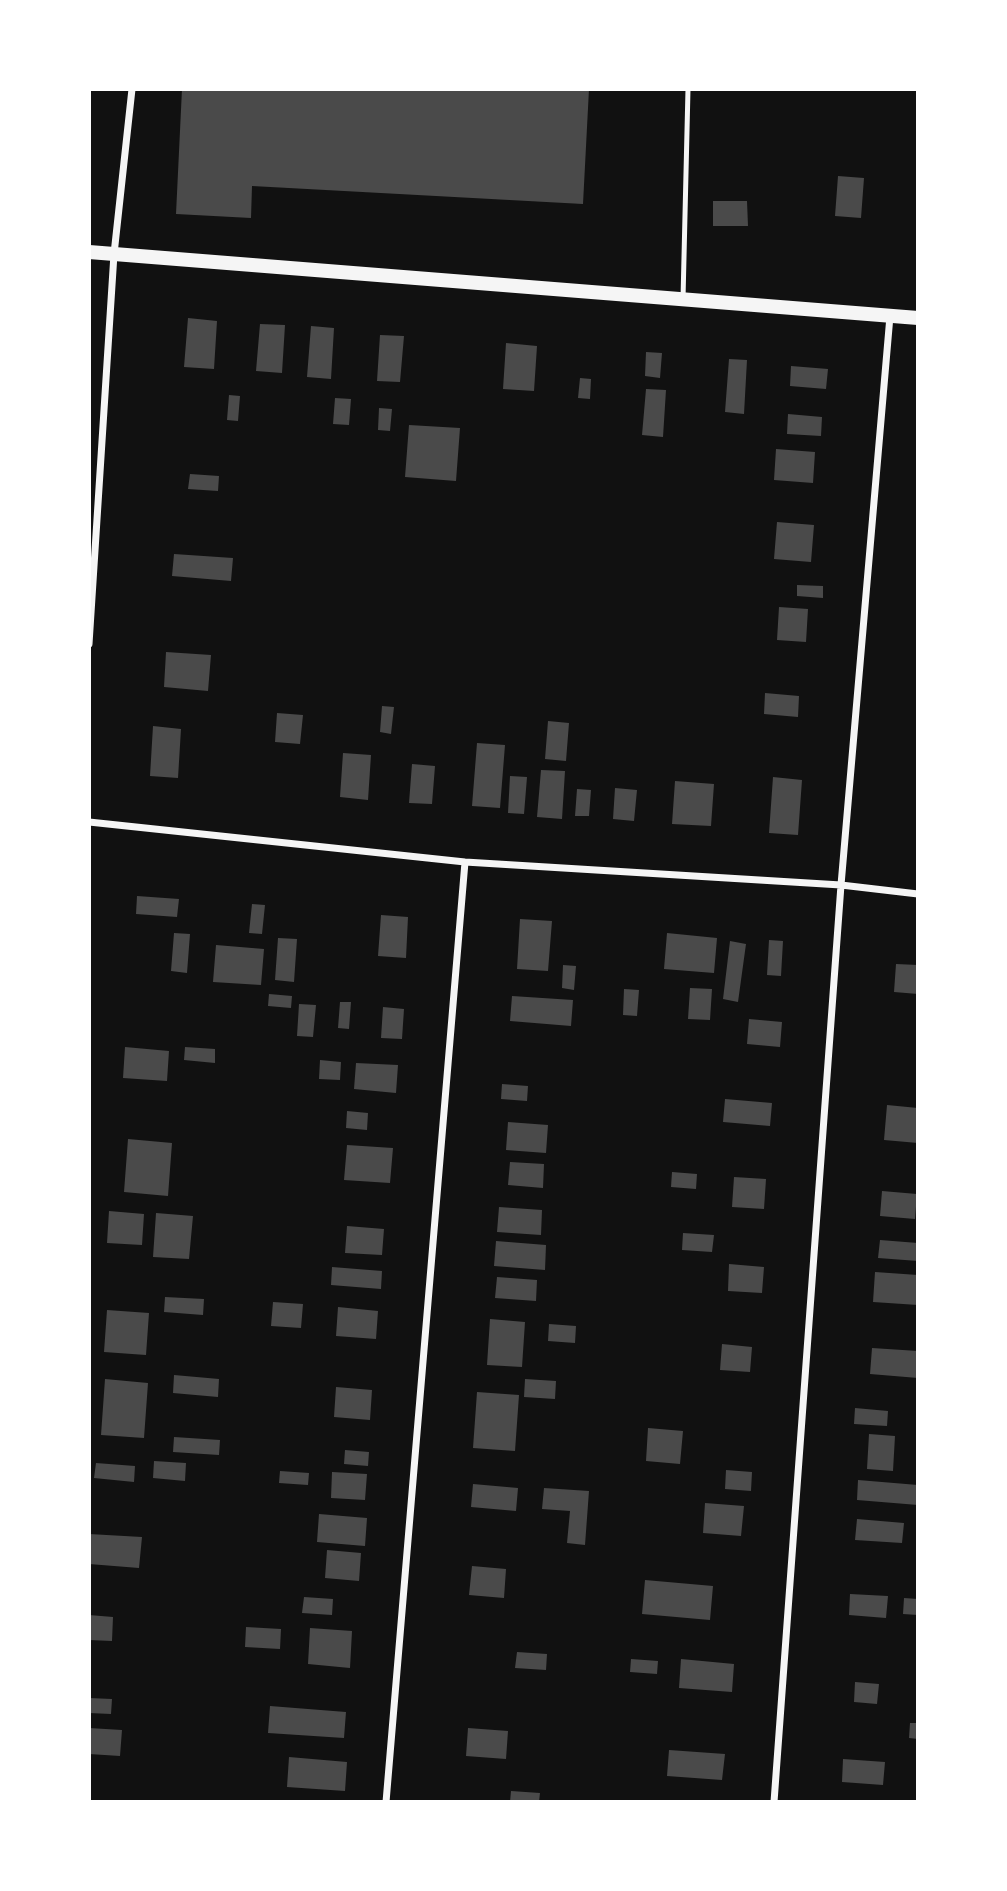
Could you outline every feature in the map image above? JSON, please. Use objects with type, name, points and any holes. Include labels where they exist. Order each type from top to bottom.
[{"type":"main road","points":[[89,252],[918,318]]},
{"type":"street","points":[[89,644],[114,254],[132,89]]},
{"type":"street","points":[[774,1802],[841,886],[890,316]]},
{"type":"street","points":[[89,822],[465,862],[841,886],[918,894]]},
{"type":"street","points":[[386,1802],[465,862]]},
{"type":"lane","points":[[684,299],[688,89]]},
{"type":"building","points":[[182,89],[589,89],[583,204],[252,186],[251,218],[176,214]]},
{"type":"building","points":[[838,176],[864,178],[861,218],[835,216]]},
{"type":"building","points":[[713,201],[747,201],[748,226],[713,226]]},
{"type":"building","points":[[188,318],[217,321],[214,369],[184,367]]},
{"type":"building","points":[[260,324],[285,325],[282,373],[256,371]]},
{"type":"building","points":[[311,326],[334,328],[331,379],[307,377]]},
{"type":"building","points":[[380,335],[404,336],[400,382],[377,381]]},
{"type":"building","points":[[506,343],[537,346],[534,391],[503,389]]},
{"type":"building","points":[[646,352],[662,353],[660,378],[645,376]]},
{"type":"building","points":[[729,359],[747,360],[744,414],[725,412]]},
{"type":"building","points":[[791,366],[828,369],[826,389],[790,386]]},
{"type":"building","points":[[580,378],[591,379],[590,399],[578,398]]},
{"type":"building","points":[[646,389],[666,390],[663,437],[642,435]]},
{"type":"building","points":[[229,395],[240,396],[238,421],[227,420]]},
{"type":"building","points":[[335,398],[351,399],[349,425],[333,424]]},
{"type":"building","points":[[379,408],[392,409],[390,431],[378,430]]},
{"type":"building","points":[[788,414],[822,417],[821,436],[787,434]]},
{"type":"building","points":[[409,425],[460,428],[456,481],[405,477]]},
{"type":"building","points":[[776,449],[815,452],[813,483],[774,480]]},
{"type":"building","points":[[190,474],[219,476],[218,491],[188,489]]},
{"type":"building","points":[[777,522],[814,525],[811,562],[774,559]]},
{"type":"building","points":[[174,554],[233,558],[231,581],[172,576]]},
{"type":"building","points":[[797,585],[823,586],[823,598],[797,596]]},
{"type":"building","points":[[779,607],[808,609],[806,642],[777,640]]},
{"type":"building","points":[[166,652],[211,655],[208,691],[164,687]]},
{"type":"building","points":[[765,693],[799,696],[798,717],[764,714]]},
{"type":"building","points":[[382,706],[394,707],[391,734],[380,732]]},
{"type":"building","points":[[277,713],[303,715],[300,744],[275,742]]},
{"type":"building","points":[[548,721],[569,723],[566,761],[545,759]]},
{"type":"building","points":[[153,726],[181,729],[178,778],[150,776]]},
{"type":"building","points":[[477,743],[505,745],[500,808],[472,806]]},
{"type":"building","points":[[343,753],[371,755],[368,800],[340,797]]},
{"type":"building","points":[[412,764],[435,766],[432,804],[409,803]]},
{"type":"building","points":[[541,770],[565,771],[562,819],[537,817]]},
{"type":"building","points":[[510,776],[527,777],[524,814],[508,813]]},
{"type":"building","points":[[773,777],[802,780],[798,835],[769,833]]},
{"type":"building","points":[[675,781],[714,784],[711,826],[672,824]]},
{"type":"building","points":[[615,788],[637,790],[634,821],[613,819]]},
{"type":"building","points":[[577,789],[591,790],[589,816],[575,816]]},
{"type":"building","points":[[137,896],[179,899],[177,917],[136,914]]},
{"type":"building","points":[[252,904],[265,905],[262,934],[249,933]]},
{"type":"building","points":[[381,915],[408,917],[406,958],[378,956]]},
{"type":"building","points":[[520,919],[552,921],[548,971],[517,969]]},
{"type":"building","points":[[174,933],[190,934],[187,973],[171,971]]},
{"type":"building","points":[[667,933],[717,938],[714,973],[664,969]]},
{"type":"building","points":[[278,938],[297,939],[294,982],[275,980]]},
{"type":"building","points":[[769,940],[783,941],[781,976],[767,975]]},
{"type":"building","points":[[730,941],[746,944],[738,1002],[723,999]]},
{"type":"building","points":[[216,945],[264,949],[261,985],[213,982]]},
{"type":"building","points":[[896,964],[918,965],[918,994],[894,992]]},
{"type":"building","points":[[563,965],[576,966],[574,990],[562,988]]},
{"type":"building","points":[[690,988],[712,989],[710,1020],[688,1019]]},
{"type":"building","points":[[624,989],[639,990],[637,1016],[623,1015]]},
{"type":"building","points":[[269,994],[292,996],[291,1008],[268,1006]]},
{"type":"building","points":[[512,996],[573,1000],[571,1026],[510,1021]]},
{"type":"building","points":[[340,1002],[351,1002],[349,1029],[338,1028]]},
{"type":"building","points":[[299,1004],[316,1005],[313,1037],[297,1036]]},
{"type":"building","points":[[383,1007],[404,1009],[402,1039],[381,1038]]},
{"type":"building","points":[[749,1019],[782,1022],[780,1047],[747,1044]]},
{"type":"building","points":[[125,1047],[169,1051],[167,1081],[123,1078]]},
{"type":"building","points":[[185,1047],[215,1049],[215,1063],[184,1060]]},
{"type":"building","points":[[320,1060],[341,1062],[340,1080],[319,1079]]},
{"type":"building","points":[[356,1063],[398,1065],[396,1093],[354,1089]]},
{"type":"building","points":[[502,1084],[528,1086],[527,1101],[501,1099]]},
{"type":"building","points":[[725,1099],[772,1103],[770,1126],[723,1122]]},
{"type":"building","points":[[887,1105],[918,1108],[918,1143],[884,1140]]},
{"type":"building","points":[[347,1111],[368,1113],[367,1130],[346,1128]]},
{"type":"building","points":[[508,1122],[548,1125],[546,1153],[506,1150]]},
{"type":"building","points":[[128,1139],[172,1143],[168,1196],[124,1192]]},
{"type":"building","points":[[347,1145],[393,1148],[390,1183],[344,1180]]},
{"type":"building","points":[[510,1162],[544,1164],[543,1188],[508,1185]]},
{"type":"building","points":[[672,1172],[697,1174],[696,1189],[671,1187]]},
{"type":"building","points":[[734,1177],[766,1179],[764,1209],[732,1207]]},
{"type":"building","points":[[882,1191],[917,1194],[915,1219],[880,1216]]},
{"type":"building","points":[[499,1207],[542,1210],[541,1235],[497,1232]]},
{"type":"building","points":[[109,1211],[144,1214],[142,1245],[107,1243]]},
{"type":"building","points":[[156,1213],[193,1216],[189,1259],[153,1257]]},
{"type":"building","points":[[347,1226],[384,1229],[382,1255],[345,1253]]},
{"type":"building","points":[[683,1233],[714,1235],[712,1252],[682,1250]]},
{"type":"building","points":[[880,1240],[918,1243],[918,1261],[878,1258]]},
{"type":"building","points":[[496,1241],[546,1245],[545,1270],[494,1266]]},
{"type":"building","points":[[729,1264],[764,1267],[762,1293],[728,1291]]},
{"type":"building","points":[[332,1267],[382,1271],[381,1289],[331,1285]]},
{"type":"building","points":[[875,1272],[918,1275],[918,1305],[873,1302]]},
{"type":"building","points":[[497,1277],[537,1280],[536,1301],[495,1298]]},
{"type":"building","points":[[165,1297],[204,1299],[203,1315],[164,1312]]},
{"type":"building","points":[[273,1302],[303,1304],[301,1328],[271,1326]]},
{"type":"building","points":[[338,1307],[378,1311],[376,1339],[336,1336]]},
{"type":"building","points":[[107,1310],[149,1313],[146,1355],[104,1352]]},
{"type":"building","points":[[490,1319],[525,1322],[522,1367],[487,1365]]},
{"type":"building","points":[[549,1324],[576,1326],[575,1343],[548,1341]]},
{"type":"building","points":[[722,1344],[752,1347],[750,1372],[720,1370]]},
{"type":"building","points":[[872,1348],[918,1351],[918,1378],[870,1374]]},
{"type":"building","points":[[174,1375],[219,1379],[218,1397],[173,1393]]},
{"type":"building","points":[[105,1379],[148,1383],[144,1438],[101,1435]]},
{"type":"building","points":[[525,1379],[556,1381],[555,1399],[524,1397]]},
{"type":"building","points":[[336,1387],[372,1390],[370,1420],[334,1417]]},
{"type":"building","points":[[477,1392],[519,1395],[515,1451],[473,1448]]},
{"type":"building","points":[[855,1408],[888,1411],[887,1426],[854,1424]]},
{"type":"building","points":[[648,1428],[683,1431],[680,1464],[646,1461]]},
{"type":"building","points":[[869,1434],[895,1436],[893,1471],[867,1469]]},
{"type":"building","points":[[174,1437],[220,1440],[219,1455],[173,1452]]},
{"type":"building","points":[[345,1450],[369,1452],[368,1466],[344,1464]]},
{"type":"building","points":[[154,1461],[186,1463],[185,1481],[153,1478]]},
{"type":"building","points":[[96,1463],[135,1466],[134,1482],[94,1478]]},
{"type":"building","points":[[726,1470],[752,1472],[751,1491],[725,1489]]},
{"type":"building","points":[[280,1471],[309,1473],[308,1485],[279,1483]]},
{"type":"building","points":[[332,1472],[367,1474],[365,1500],[331,1498]]},
{"type":"building","points":[[858,1480],[918,1485],[918,1505],[857,1500]]},
{"type":"building","points":[[473,1484],[518,1488],[516,1511],[471,1507]]},
{"type":"building","points":[[544,1488],[589,1491],[585,1545],[567,1543],[570,1511],[542,1509]]},
{"type":"building","points":[[705,1503],[744,1506],[741,1536],[703,1533]]},
{"type":"building","points":[[319,1514],[367,1518],[365,1546],[317,1542]]},
{"type":"building","points":[[857,1519],[904,1523],[902,1543],[855,1540]]},
{"type":"building","points":[[89,1534],[142,1537],[139,1568],[89,1564]]},
{"type":"building","points":[[327,1550],[361,1553],[359,1581],[325,1578]]},
{"type":"building","points":[[472,1566],[506,1569],[504,1598],[469,1595]]},
{"type":"building","points":[[645,1580],[713,1586],[710,1620],[642,1614]]},
{"type":"building","points":[[850,1594],[888,1596],[886,1618],[849,1615]]},
{"type":"building","points":[[304,1597],[333,1599],[332,1615],[302,1613]]},
{"type":"building","points":[[904,1598],[918,1599],[918,1615],[903,1614]]},
{"type":"building","points":[[89,1615],[113,1617],[112,1641],[89,1640]]},
{"type":"building","points":[[246,1627],[281,1629],[280,1649],[245,1647]]},
{"type":"building","points":[[310,1628],[352,1631],[350,1668],[308,1664]]},
{"type":"building","points":[[517,1652],[547,1654],[546,1670],[515,1668]]},
{"type":"building","points":[[631,1659],[658,1661],[657,1674],[630,1672]]},
{"type":"building","points":[[681,1659],[734,1664],[732,1692],[679,1688]]},
{"type":"building","points":[[855,1682],[879,1684],[877,1704],[854,1702]]},
{"type":"building","points":[[89,1698],[112,1699],[111,1714],[89,1713]]},
{"type":"building","points":[[270,1706],[346,1712],[344,1738],[268,1733]]},
{"type":"building","points":[[910,1723],[918,1723],[918,1739],[909,1738]]},
{"type":"building","points":[[89,1728],[122,1730],[120,1756],[89,1754]]},
{"type":"building","points":[[468,1728],[508,1731],[506,1759],[466,1756]]},
{"type":"building","points":[[669,1750],[725,1754],[722,1780],[667,1776]]},
{"type":"building","points":[[289,1757],[347,1762],[345,1791],[287,1787]]},
{"type":"building","points":[[843,1759],[885,1762],[883,1785],[842,1782]]},
{"type":"building","points":[[511,1791],[540,1793],[539,1802],[510,1802]]}]
